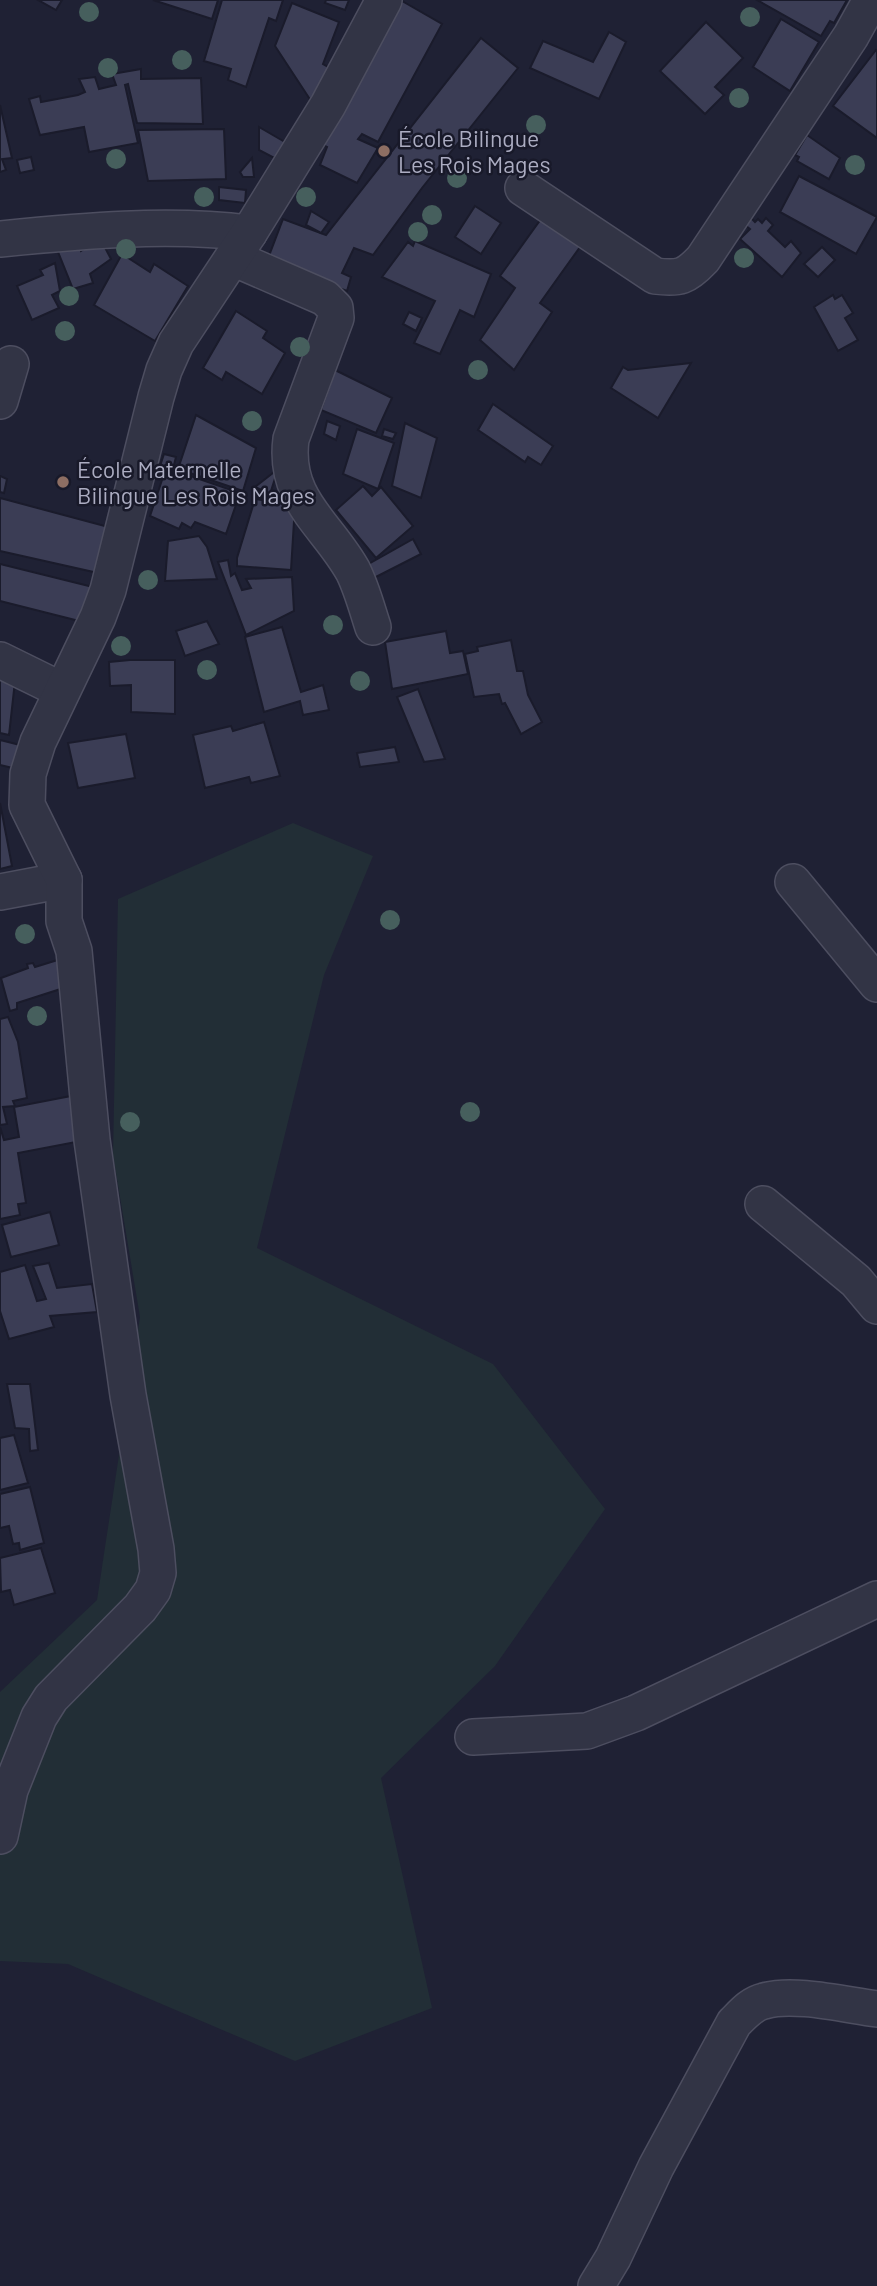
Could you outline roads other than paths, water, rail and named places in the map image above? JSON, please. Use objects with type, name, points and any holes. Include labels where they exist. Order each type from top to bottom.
[{"type":"street","points":[[0,1836],[10,1790],[39,1717],[51,1698],[140,1608],[153,1590],[158,1573],[128,1395],[92,1140],[74,951],[64,921],[64,880],[27,805],[28,774],[38,742],[98,617],[108,590],[164,370],[176,344],[241,246],[328,105],[384,0]]},
{"type":"street","points":[[523,188],[655,276],[676,279],[692,271],[703,259],[836,58],[871,0]]},
{"type":"street","points":[[0,239],[83,231],[210,228],[325,298],[335,308],[336,318],[291,439],[288,458],[293,482],[300,497],[352,570],[373,627]]},
{"type":"street","points":[[0,401],[10,364]]},
{"type":"street","points":[[0,660],[61,690]]},
{"type":"street","points":[[0,892],[64,880]]},
{"type":"street","points":[[793,882],[877,984]]},
{"type":"street","points":[[763,1204],[856,1281],[877,1306]]},
{"type":"street","points":[[473,1737],[587,1731],[636,1713],[877,1599]]},
{"type":"street","points":[[596,2286],[613,2258],[656,2167],[734,2023],[747,2009],[762,2001],[783,1997],[877,2009]]},
{"type":"place","name":"École Bilingue Les Rois Mages","points":[[384,151]]},
{"type":"place","name":"École Maternelle Bilingue Les Rois Mages","points":[[63,482]]}]
